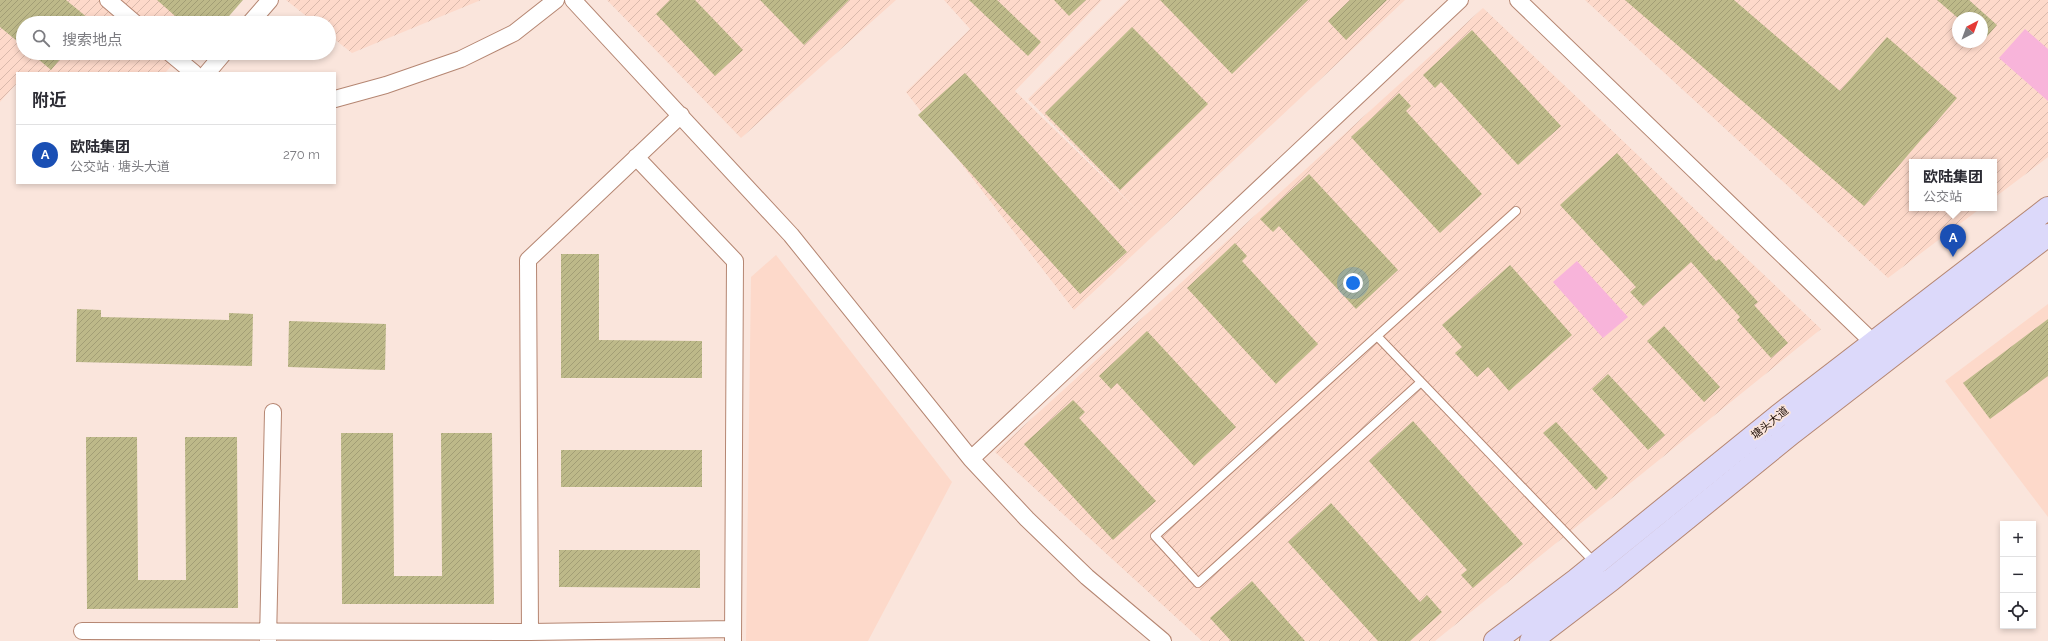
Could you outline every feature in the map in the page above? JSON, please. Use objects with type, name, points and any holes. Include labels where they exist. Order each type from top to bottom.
[{"type":"main road","name":"塘头大道","points":[[1531,641],[1604,572],[1778,416],[2048,208]]},
{"type":"main road","name":"塘头大道","points":[[1495,641],[1604,572],[1792,433],[2048,235]]},
{"type":"street","points":[[108,0],[127,16]]},
{"type":"street","points":[[256,16],[270,0]]},
{"type":"street","points":[[336,99],[386,85],[461,59],[514,33],[556,0]]},
{"type":"street","points":[[573,0],[791,235],[971,459],[1027,519],[1082,572],[1163,641]]},
{"type":"street","points":[[971,459],[1460,0]]},
{"type":"street","points":[[1518,0],[1873,343],[1890,357]]},
{"type":"street","points":[[178,60],[193,72]]},
{"type":"street","points":[[208,72],[218,60]]},
{"type":"street","points":[[530,632],[528,260],[681,116]]},
{"type":"street","points":[[82,630],[268,636],[530,632],[733,635],[735,261],[636,157]]},
{"type":"street","points":[[268,636],[273,412]]},
{"type":"lane","points":[[1421,382],[1198,583],[1155,536],[1516,211]]},
{"type":"lane","points":[[1377,336],[1604,572]]},
{"type":"shaded area","points":[[0,0],[233,0],[218,16],[16,16],[16,60],[177,60],[166,72],[16,72],[16,84],[0,102]]},
{"type":"shaded area","points":[[286,0],[481,0],[352,53],[336,40],[336,16],[306,16]]},
{"type":"shaded area","points":[[607,0],[896,0],[741,138]]},
{"type":"shaded area","points":[[944,0],[1102,0],[1015,91],[1138,211],[1028,99],[1128,0],[1405,0],[1074,310],[906,92],[970,29]]},
{"type":"shaded area","points":[[1585,0],[2048,0],[2048,157],[1997,196],[1997,159],[1909,159],[1909,211],[1977,211],[1888,278]]},
{"type":"shaded area","points":[[1483,8],[1821,329],[1435,641],[1202,641],[995,452]]},
{"type":"shaded area","points":[[2025,29],[2048,49],[2048,101],[1999,58]]},
{"type":"shaded area","points":[[776,255],[952,482],[868,641],[746,641],[751,277]]},
{"type":"shaded area","points":[[1577,261],[1628,317],[1603,338],[1553,282]]},
{"type":"shaded area","points":[[2048,304],[2048,517],[1945,381]]},
{"type":"building","points":[[0,0],[66,0],[85,16],[16,16],[16,40],[0,27]]},
{"type":"building","points":[[157,0],[243,0],[229,16],[175,16]]},
{"type":"building","points":[[670,0],[695,0],[743,50],[715,76],[656,14]]},
{"type":"building","points":[[760,0],[849,0],[804,45]]},
{"type":"building","points":[[969,0],[997,0],[1041,42],[1028,56]]},
{"type":"building","points":[[1054,0],[1086,0],[1069,16]]},
{"type":"building","points":[[1160,0],[1308,0],[1232,74]]},
{"type":"building","points":[[1350,0],[1387,0],[1346,40],[1328,21]]},
{"type":"building","points":[[1625,0],[1734,0],[1840,91],[1887,37],[1957,98],[1864,206]]},
{"type":"building","points":[[1937,0],[1969,0],[1982,12],[1952,12]]},
{"type":"building","points":[[1988,17],[1997,25],[1988,35]]},
{"type":"building","points":[[1132,27],[1208,104],[1120,190],[1045,113]]},
{"type":"building","points":[[1472,30],[1561,126],[1518,165],[1441,82],[1435,88],[1423,75]]},
{"type":"building","points":[[39,60],[59,60],[51,70]]},
{"type":"building","points":[[965,73],[1127,252],[1080,294],[918,115]]},
{"type":"building","points":[[1399,93],[1411,106],[1406,111],[1482,194],[1440,233],[1351,137]]},
{"type":"building","points":[[1617,153],[1716,261],[1719,259],[1758,302],[1754,305],[1788,343],[1771,358],[1737,320],[1740,317],[1691,262],[1643,306],[1630,292],[1636,287],[1560,205]]},
{"type":"building","points":[[1309,174],[1398,270],[1356,309],[1279,226],[1273,232],[1260,219]]},
{"type":"building","points":[[1235,243],[1247,256],[1242,261],[1318,344],[1276,384],[1187,288]]},
{"type":"building","points":[[561,254],[599,254],[599,340],[702,341],[702,378],[561,378]]},
{"type":"building","points":[[1510,265],[1572,335],[1509,391],[1488,367],[1477,377],[1455,353],[1462,347],[1442,325]]},
{"type":"building","points":[[77,309],[101,310],[101,317],[229,320],[229,313],[253,314],[252,366],[76,362]]},
{"type":"building","points":[[2048,319],[2048,376],[1990,419],[1963,383]]},
{"type":"building","points":[[289,321],[386,324],[385,370],[288,367]]},
{"type":"building","points":[[1664,326],[1720,387],[1704,402],[1647,341]]},
{"type":"building","points":[[1147,331],[1236,427],[1194,466],[1117,383],[1111,389],[1099,376]]},
{"type":"building","points":[[1608,374],[1665,435],[1648,450],[1592,389]]},
{"type":"building","points":[[1073,400],[1085,412],[1079,418],[1156,501],[1113,540],[1024,444]]},
{"type":"building","points":[[1413,421],[1523,544],[1473,588],[1461,575],[1467,570],[1369,461]]},
{"type":"building","points":[[1556,422],[1608,478],[1596,490],[1543,433]]},
{"type":"building","points":[[341,433],[393,433],[394,576],[442,576],[441,433],[492,433],[494,604],[342,604]]},
{"type":"building","points":[[86,437],[137,437],[138,580],[186,580],[185,437],[237,437],[238,608],[87,609]]},
{"type":"building","points":[[561,450],[702,450],[702,487],[561,487]]},
{"type":"building","points":[[1331,503],[1420,602],[1427,595],[1442,612],[1410,641],[1378,641],[1288,542]]},
{"type":"building","points":[[559,550],[700,550],[700,588],[559,587]]},
{"type":"building","points":[[1252,581],[1305,641],[1231,641],[1210,618]]},
{"type":"place","name":"欧陆集团","points":[[1953,257]]}]
